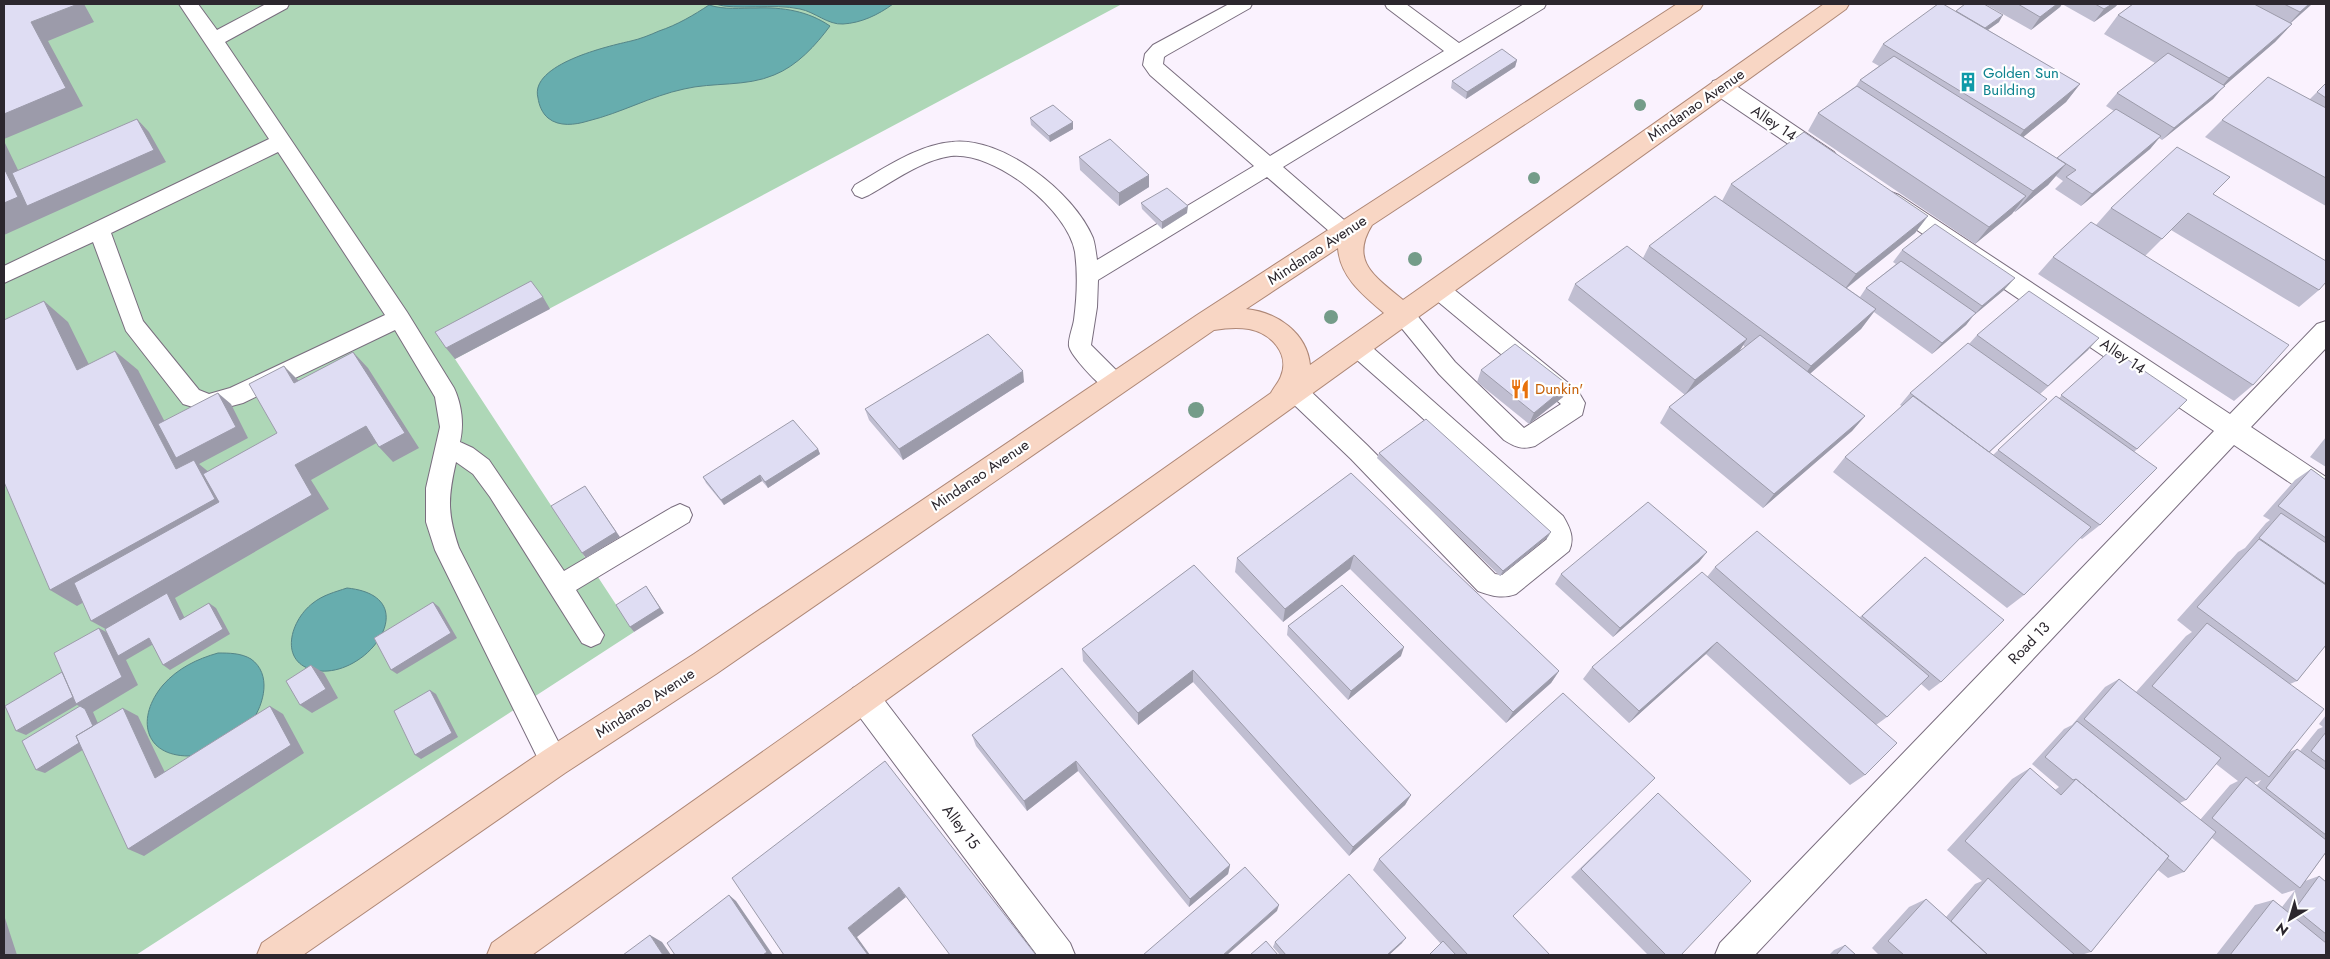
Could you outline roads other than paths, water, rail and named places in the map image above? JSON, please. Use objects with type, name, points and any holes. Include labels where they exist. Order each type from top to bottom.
[{"type":"main road","name":"Mindanao Avenue","points":[[274,955],[554,762],[705,664],[1206,322],[1692,4]]},
{"type":"main road","name":"Mindanao Avenue","points":[[504,955],[1838,4]]},
{"type":"main road","points":[[1354,226],[1350,238],[1349,250],[1351,261],[1366,282],[1403,314]]},
{"type":"main road","points":[[1206,322],[1233,317],[1261,321],[1278,330],[1290,343],[1297,358],[1297,374],[1287,396]]},
{"type":"street","name":"Alley 14","points":[[1721,87],[1844,169]]},
{"type":"street","name":"Alley 14","points":[[1868,186],[2326,492]]},
{"type":"street","name":"Road 13","points":[[1732,955],[2326,331]]},
{"type":"street","name":"Alley 15","points":[[864,698],[1058,955]]},
{"type":"lane","points":[[188,4],[214,40],[399,318],[446,395],[452,427],[438,488],[438,522],[447,550],[554,762]]},
{"type":"lane","points":[[214,40],[280,4]]},
{"type":"lane","points":[[1243,4],[1160,50],[1155,54],[1153,65],[1268,167],[1354,226]]},
{"type":"lane","points":[[1394,4],[1458,52]]},
{"type":"lane","points":[[1086,277],[1537,4]]},
{"type":"lane","points":[[4,275],[281,142]]},
{"type":"lane","points":[[862,190],[936,152],[954,148],[978,151],[992,156],[1006,162],[1032,179],[1061,208],[1082,238],[1087,265],[1084,330],[1080,346],[1087,356],[1115,384]]},
{"type":"lane","points":[[99,230],[134,324],[191,397],[208,403],[235,396],[399,318]]},
{"type":"lane","points":[[1403,314],[1447,368],[1512,433],[1522,439],[1527,439],[1574,408],[1574,403],[1570,398],[1438,289]]},
{"type":"lane","points":[[1287,396],[1359,452],[1487,583],[1506,586],[1560,543],[1559,532],[1554,524],[1424,405],[1357,347]]},
{"type":"lane","points":[[447,447],[465,455],[481,467],[498,490],[591,635]]},
{"type":"lane","points":[[560,587],[680,515]]},
{"type":"water","points":[[715,4],[893,4],[869,18],[856,22],[837,24],[806,11],[790,7],[733,7]]},
{"type":"water","points":[[709,5],[727,8],[785,9],[804,13],[830,26],[798,61],[782,71],[763,79],[684,89],[600,118],[578,123],[557,123],[548,118],[542,111],[538,98],[539,86],[546,75],[558,66],[590,52],[666,29]]},
{"type":"water","points":[[347,588],[370,594],[383,605],[386,619],[382,634],[372,649],[357,661],[339,669],[320,671],[307,668],[298,661],[293,653],[291,643],[298,621],[304,611],[317,600]]},
{"type":"water","points":[[218,653],[231,653],[251,659],[258,665],[262,673],[264,689],[260,706],[252,721],[196,755],[174,754],[162,749],[153,742],[147,722],[154,697],[163,685],[181,669],[195,661]]},
{"type":"place","name":"Golden Sun Building","points":[[1968,82]]},
{"type":"place","name":"Dunkin'","points":[[1520,389]]}]
